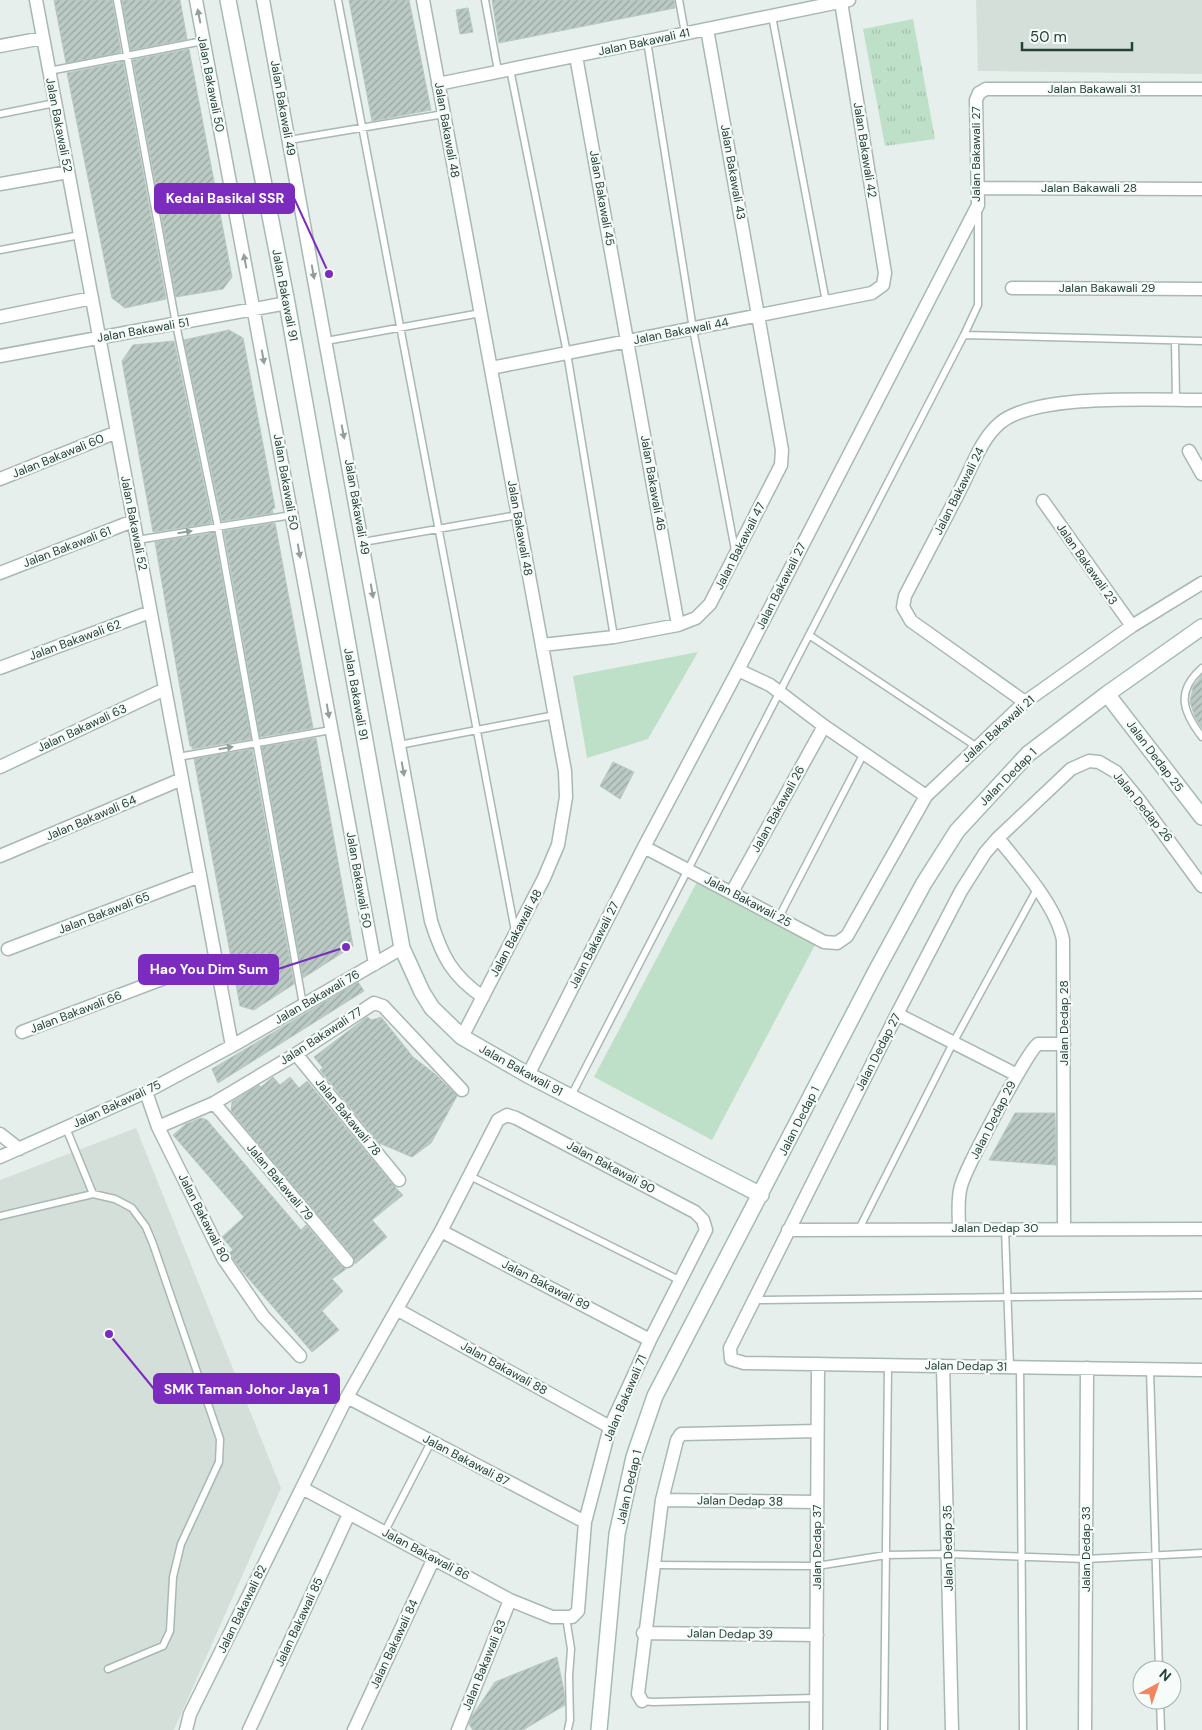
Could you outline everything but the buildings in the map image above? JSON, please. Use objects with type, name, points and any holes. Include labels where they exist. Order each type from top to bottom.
[{"type":"main road","name":"Jalan Bakawali 91","points":[[228,0],[286,303],[402,948],[422,992],[432,1008],[462,1038],[528,1075],[761,1195]]},
{"type":"main road","name":"Jalan Dedap 1","points":[[599,1730],[617,1534],[634,1457],[655,1396],[875,973],[924,883],[957,831],[1028,754],[1202,627]]},
{"type":"main road","name":"Jalan Dedap 25","points":[[1108,694],[1202,818]]},
{"type":"street","name":"Jalan Bakawali 52","points":[[36,0],[232,1046]]},
{"type":"street","name":"Jalan Bakawali 50","points":[[196,0],[375,964]]},
{"type":"street","name":"Jalan Bakawali 49","points":[[263,0],[431,921],[440,950],[460,979],[483,997]]},
{"type":"street","name":"Jalan Bakawali 48","points":[[423,0],[555,715],[565,771],[566,796],[564,822],[558,845],[544,878],[462,1038]]},
{"type":"street","name":"Jalan Bakawali 41","points":[[438,84],[845,1]]},
{"type":"street","name":"Jalan Bakawali 42","points":[[845,1],[885,273],[883,285],[872,293]]},
{"type":"street","name":"Jalan Bakawali 43","points":[[707,29],[758,316]]},
{"type":"street","points":[[0,46],[43,38]]},
{"type":"street","name":"Jalan Bakawali 45","points":[[576,56],[629,341]]},
{"type":"street","name":"Jalan Bakawali 31","points":[[986,89],[1202,89]]},
{"type":"street","name":"Jalan Bakawali 27","points":[[528,1075],[644,847],[738,670],[978,205],[976,100],[979,93],[986,89]]},
{"type":"street","points":[[0,184],[68,172]]},
{"type":"street","name":"Jalan Bakawali 28","points":[[977,188],[1202,189]]},
{"type":"street","name":"Jalan Bakawali 29","points":[[1012,288],[1202,289]]},
{"type":"street","name":"Jalan Bakawali 44","points":[[491,368],[872,293]]},
{"type":"street","points":[[0,317],[92,298]]},
{"type":"street","name":"Jalan Bakawali 51","points":[[0,356],[286,303]]},
{"type":"street","name":"Jalan Bakawali 47","points":[[542,645],[614,637],[678,625],[696,618],[708,608],[782,460],[758,316]]},
{"type":"street","name":"Jalan Bakawali 46","points":[[629,341],[678,625]]},
{"type":"street","name":"Jalan Bakawali 24","points":[[1025,702],[911,621],[904,613],[903,602],[905,596],[983,446],[1000,423],[1017,413],[1030,409],[1067,403],[1202,400]]},
{"type":"street","name":"Jalan Bakawali 60","points":[[0,479],[117,432]]},
{"type":"street","points":[[1189,451],[1202,474]]},
{"type":"street","name":"Jalan Bakawali 23","points":[[1043,501],[1132,626]]},
{"type":"street","name":"Jalan Bakawali 61","points":[[0,573],[133,521]]},
{"type":"street","name":"Jalan Bakawali 21","points":[[850,930],[926,796],[1025,702],[1132,626],[1202,583]]},
{"type":"street","name":"Jalan Bakawali 62","points":[[0,668],[150,612]]},
{"type":"street","points":[[738,670],[760,679],[824,726],[926,796]]},
{"type":"street","name":"Jalan Bakawali 63","points":[[0,767],[165,689]]},
{"type":"street","name":"Jalan Bakawali 26","points":[[732,892],[824,726]]},
{"type":"street","name":"Jalan Dedap 26","points":[[1068,773],[1080,764],[1089,761],[1108,766],[1139,800],[1202,886]]},
{"type":"street","name":"Jalan Dedap 27","points":[[731,1359],[730,1348],[752,1300],[961,891],[984,853],[1068,773]]},
{"type":"street","name":"Jalan Bakawali 64","points":[[0,856],[182,779]]},
{"type":"street","name":"Jalan Dedap 28","points":[[998,838],[1037,889],[1058,923],[1063,940],[1064,1228]]},
{"type":"street","name":"Jalan Bakawali 25","points":[[644,847],[831,944],[842,940],[850,930]]},
{"type":"street","name":"Jalan Bakawali 65","points":[[8,949],[200,876]]},
{"type":"street","name":"Jalan Bakawali 76","points":[[232,1046],[402,948]]},
{"type":"street","name":"Jalan Bakawali 66","points":[[22,1032],[215,959]]},
{"type":"street","name":"Jalan Bakawali 77","points":[[158,1127],[214,1103],[296,1054],[370,1004],[379,1003],[462,1090]]},
{"type":"street","points":[[897,1014],[1017,1075]]},
{"type":"street","name":"Jalan Dedap 29","points":[[959,1228],[962,1182],[1031,1050],[1038,1044],[1064,1044]]},
{"type":"street","name":"Jalan Bakawali 75","points":[[0,1157],[146,1092],[232,1046]]},
{"type":"street","name":"Jalan Bakawali 78","points":[[296,1054],[399,1180]]},
{"type":"street","name":"Jalan Bakawali 80","points":[[146,1092],[158,1127],[223,1258],[263,1316],[300,1356]]},
{"type":"street","name":"Jalan Bakawali 79","points":[[214,1103],[347,1261]]},
{"type":"street","name":"Jalan Bakawali 82","points":[[186,1730],[190,1714],[347,1397],[442,1231],[498,1120],[507,1116]]},
{"type":"street","name":"Jalan Bakawali 90","points":[[507,1116],[525,1122],[695,1212],[703,1220],[706,1230]]},
{"type":"street","points":[[0,1134],[18,1149]]},
{"type":"street","name":"Jalan Dedap 30","points":[[788,1230],[959,1228],[1202,1229]]},
{"type":"street","name":"Jalan Bakawali 71","points":[[566,1617],[572,1617],[578,1611],[584,1522],[610,1427],[650,1340],[706,1230]]},
{"type":"street","name":"Jalan Bakawali 89","points":[[442,1231],[650,1340]]},
{"type":"street","name":"Jalan Bakawali 88","points":[[398,1310],[610,1427]]},
{"type":"street","name":"Jalan Dedap 31","points":[[731,1359],[744,1363],[1202,1370]]},
{"type":"street","name":"Jalan Dedap 37","points":[[816,1730],[818,1364]]},
{"type":"street","name":"Jalan Dedap 35","points":[[943,1366],[952,1730]]},
{"type":"street","name":"Jalan Dedap 33","points":[[1085,1730],[1087,1368]]},
{"type":"street","name":"Jalan Bakawali 87","points":[[347,1397],[584,1522]]},
{"type":"street","points":[[642,1701],[638,1694],[652,1564],[662,1500],[677,1440],[681,1434],[817,1431]]},
{"type":"street","name":"Jalan Bakawali 86","points":[[302,1488],[510,1600],[552,1618],[566,1617]]},
{"type":"street","name":"Jalan Dedap 38","points":[[662,1500],[818,1502]]},
{"type":"street","name":"Jalan Bakawali 85","points":[[249,1730],[349,1514]]},
{"type":"street","name":"Jalan Bakawali 84","points":[[354,1730],[434,1558]]},
{"type":"street","name":"Jalan Bakawali 83","points":[[458,1730],[510,1600]]},
{"type":"street","name":"Jalan Dedap 39","points":[[644,1633],[818,1635]]},
{"type":"lane","points":[[117,0],[176,324],[218,527],[303,1005]]},
{"type":"lane","points":[[338,0],[440,529],[515,935]]},
{"type":"lane","points":[[485,0],[504,70],[567,354],[614,637]]},
{"type":"lane","points":[[679,0],[685,33]]},
{"type":"lane","points":[[772,16],[826,302]]},
{"type":"lane","points":[[49,71],[203,41]]},
{"type":"lane","points":[[647,41],[693,329],[736,555]]},
{"type":"lane","points":[[0,114],[55,103]]},
{"type":"lane","points":[[289,140],[444,114]]},
{"type":"lane","points":[[571,1097],[978,305],[978,205]]},
{"type":"lane","points":[[0,250],[80,236]]},
{"type":"lane","points":[[326,341],[481,313]]},
{"type":"lane","points":[[964,335],[1202,341]]},
{"type":"lane","points":[[1175,341],[1176,400]]},
{"type":"lane","points":[[137,540],[292,515]]},
{"type":"lane","points":[[363,542],[518,515]]},
{"type":"lane","points":[[809,636],[977,747]]},
{"type":"lane","points":[[1202,668],[1190,683],[1184,703],[1189,720],[1202,737]]},
{"type":"lane","points":[[399,744],[555,715]]},
{"type":"lane","points":[[178,757],[331,730]]},
{"type":"lane","points":[[779,917],[864,753]]},
{"type":"lane","points":[[859,1230],[953,1043],[1037,889]]},
{"type":"lane","points":[[66,1128],[93,1194]]},
{"type":"lane","points":[[470,1176],[680,1281]]},
{"type":"lane","points":[[0,1216],[93,1194],[115,1199],[132,1208],[146,1227],[220,1439],[219,1462],[181,1544],[173,1577],[170,1631],[163,1646],[108,1669]]},
{"type":"lane","points":[[1005,1228],[1008,1298],[1015,1367],[1021,1557],[1022,1730]]},
{"type":"lane","points":[[752,1300],[1202,1295]]},
{"type":"lane","points":[[884,1730],[888,1365]]},
{"type":"lane","points":[[1150,1369],[1159,1660]]},
{"type":"lane","points":[[385,1532],[431,1442]]},
{"type":"lane","points":[[652,1564],[817,1566],[886,1555],[948,1554],[1086,1559],[1202,1554]]},
{"type":"lane","points":[[566,1617],[571,1649],[569,1676],[570,1720],[568,1729]]},
{"type":"lane","points":[[642,1701],[815,1698]]},
{"type":"lane","points":[[1160,1710],[1160,1730]]},
{"type":"shaded area","points":[[976,0],[1202,0],[1202,74],[978,71]]},
{"type":"shaded area","points":[[136,1128],[281,1488],[174,1730],[0,1730],[0,1180]]},
{"type":"green space","points":[[913,19],[935,139],[885,146],[863,29]]},
{"type":"green space","points":[[698,652],[648,739],[587,758],[573,676]]},
{"type":"green space","points":[[697,882],[815,945],[712,1140],[594,1077]]},
{"type":"place","name":"Kedai Basikal SSR","points":[[329,274]]},
{"type":"place","name":"Hao You Dim Sum","points":[[346,947]]},
{"type":"place","name":"SMK Taman Johor Jaya 1","points":[[109,1334]]}]
